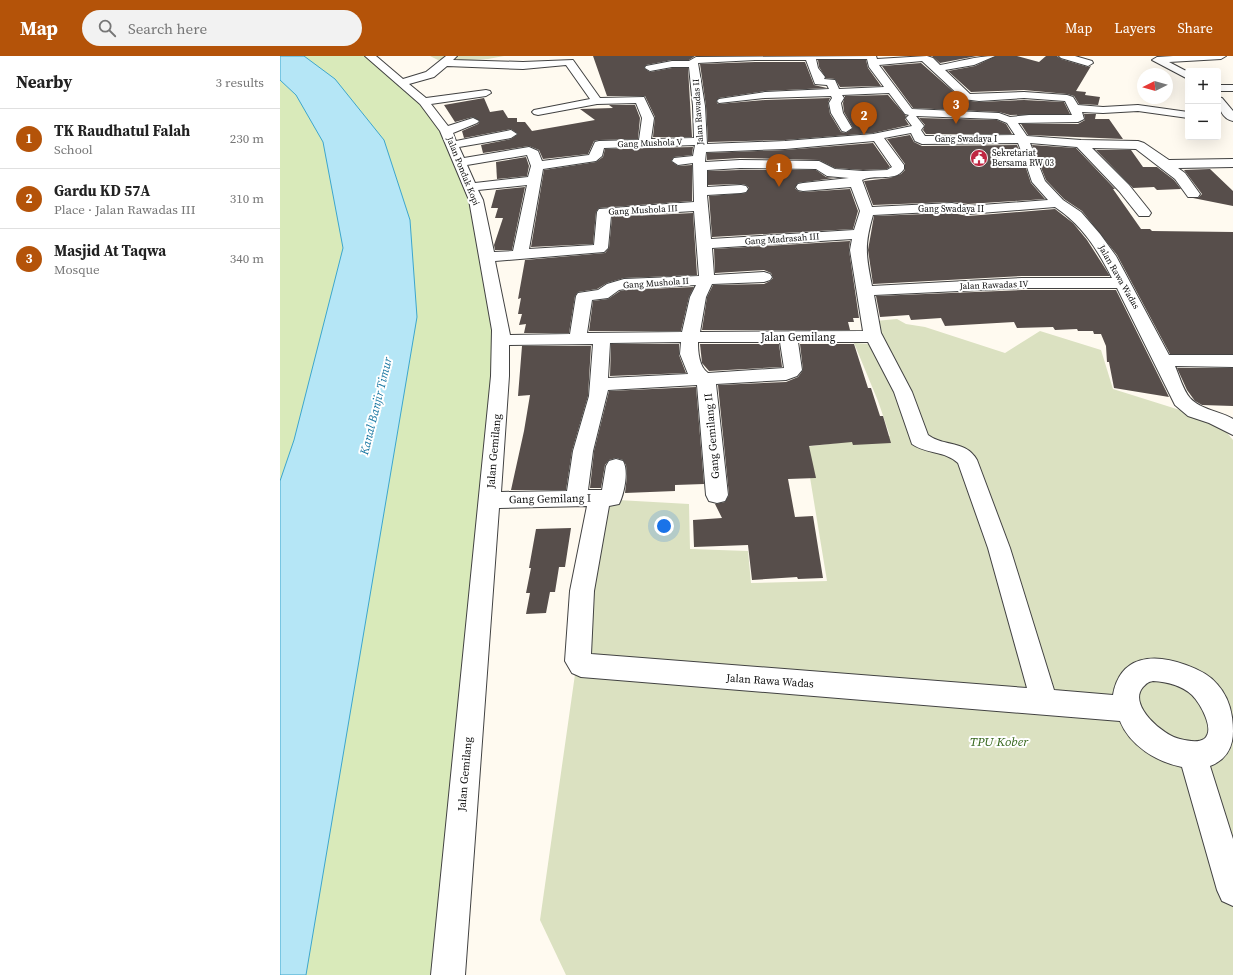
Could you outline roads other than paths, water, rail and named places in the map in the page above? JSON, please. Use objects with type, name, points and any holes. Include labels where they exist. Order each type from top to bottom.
[{"type":"street","name":"Jalan Pondak Kopi","points":[[370,56],[424,102],[446,131],[476,200],[501,340]]},
{"type":"street","points":[[472,75],[494,56]]},
{"type":"street","points":[[871,58],[908,56]]},
{"type":"street","points":[[937,68],[970,63],[990,56]]},
{"type":"street","points":[[1064,56],[1088,63]]},
{"type":"street","points":[[1145,56],[1157,60],[1185,74]]},
{"type":"street","points":[[1157,60],[1221,56]]},
{"type":"street","name":"Jalan Rawadas II","points":[[707,280],[700,191],[698,88],[693,64],[696,60],[742,57],[871,58]]},
{"type":"street","points":[[810,57],[814,68],[820,77],[817,77],[819,82],[831,82],[838,99],[835,103],[837,113],[846,128]]},
{"type":"street","points":[[871,58],[923,58],[929,60],[967,97],[979,98],[1024,94],[1067,98],[1074,108],[1078,119],[1036,118],[1012,126]]},
{"type":"street","points":[[678,161],[700,153],[877,137],[880,134],[915,129],[918,126],[871,58]]},
{"type":"street","points":[[402,82],[434,74],[448,59],[484,65],[507,65],[544,60],[569,62],[584,60]]},
{"type":"street","points":[[569,62],[597,101]]},
{"type":"street","points":[[650,68],[672,64],[693,64]]},
{"type":"street","points":[[1221,88],[1233,88]]},
{"type":"street","points":[[723,101],[766,95],[892,90]]},
{"type":"street","points":[[424,102],[486,93]]},
{"type":"street","points":[[979,98],[1012,126],[1049,128]]},
{"type":"street","points":[[538,112],[597,101],[641,100],[648,118],[645,142]]},
{"type":"street","points":[[905,107],[920,102]]},
{"type":"street","points":[[699,108],[783,103]]},
{"type":"street","points":[[1221,104],[1233,118]]},
{"type":"street","points":[[905,107],[1012,126],[1081,144],[1136,144],[1166,164],[1180,176],[1193,194]]},
{"type":"street","points":[[1074,108],[1103,110],[1138,108],[1185,115]]},
{"type":"street","points":[[1221,120],[1233,122]]},
{"type":"street","points":[[446,131],[472,122]]},
{"type":"street","name":"Gang Swadaya I","points":[[915,129],[919,138],[922,140],[958,138],[1012,126]]},
{"type":"street","name":"Jalan Rawa Wadas","points":[[1012,126],[1032,161],[1039,182],[1058,203],[1076,215],[1095,237],[1123,283],[1185,404],[1195,411],[1225,417],[1233,428]]},
{"type":"street","points":[[452,145],[511,134]]},
{"type":"street","points":[[803,187],[859,179],[889,173],[898,169],[898,165],[877,137]]},
{"type":"street","name":"Gang Mushola V","points":[[537,166],[592,158],[596,156],[599,145],[645,142],[700,153]]},
{"type":"street","points":[[1081,144],[1124,188],[1144,213]]},
{"type":"street","points":[[460,162],[529,151],[534,154],[537,166],[520,255],[487,257]]},
{"type":"street","points":[[700,153],[740,164],[819,165],[832,173],[859,179]]},
{"type":"street","points":[[1003,158],[1032,161]]},
{"type":"street","points":[[1166,164],[1233,163]]},
{"type":"street","points":[[859,179],[867,211],[860,234],[858,250],[872,333],[903,392],[915,427],[922,442],[962,453],[967,460],[999,548],[1044,702]]},
{"type":"street","points":[[471,187],[535,180]]},
{"type":"street","points":[[700,191],[741,189]]},
{"type":"street","name":"Gang Swadaya II","points":[[867,211],[944,207],[968,210],[1024,207],[1058,203]]},
{"type":"street","name":"Gang Mushola III","points":[[520,255],[601,248],[604,212],[701,206]]},
{"type":"street","name":"Gang Madrasah III","points":[[705,244],[860,234]]},
{"type":"street","name":"Gang Mushola II","points":[[578,339],[584,296],[602,295],[613,287],[624,284],[764,277]]},
{"type":"street","points":[[690,337],[698,297],[707,280]]},
{"type":"street","name":"Jalan Rawadas IV","points":[[864,290],[1022,283],[1123,283]]},
{"type":"street","name":"Jalan Gemilang","points":[[448,975],[500,376],[501,340],[690,337],[865,337],[872,333]]},
{"type":"street","name":"Gang Gemilang II","points":[[690,337],[689,354],[692,365],[697,374],[706,380],[717,495]]},
{"type":"street","name":"Gang Gemilang II","points":[[598,384],[791,372],[793,364],[788,337]]},
{"type":"street","points":[[595,498],[583,451],[597,402],[602,339]]},
{"type":"street","points":[[1163,360],[1233,361]]},
{"type":"street","points":[[595,498],[616,466]]},
{"type":"street","name":"Jalan Rawa Wadas","points":[[595,498],[582,591],[578,661],[581,665],[1127,709]]},
{"type":"street","name":"Gang Gemilang I","points":[[489,500],[595,498]]},
{"type":"street","points":[[1153,669],[1169,670],[1186,676],[1202,686],[1228,716],[1225,732],[1220,745],[1208,753],[1193,756],[1176,754],[1160,747],[1142,732],[1127,709],[1126,694],[1130,681],[1139,673],[1153,669]]},
{"type":"street","points":[[1193,756],[1233,890]]},
{"type":"water","name":"Kanal Banjir Timur","points":[[280,56],[304,56],[335,79],[384,140],[410,220],[417,317],[306,975],[280,975],[280,481],[294,440],[343,248],[323,142],[296,95],[280,80]]},
{"type":"place","name":"Masjid At Taqwa","points":[[956,124]]},
{"type":"place","name":"Gardu KD 57A","points":[[864,135]]},
{"type":"place","name":"Sekretariat Bersama RW 03","points":[[979,158]]},
{"type":"place","name":"TK Raudhatul Falah","points":[[779,187]]},
{"type":"park label","name":"TPU Kober","points":[[999,741]]}]
